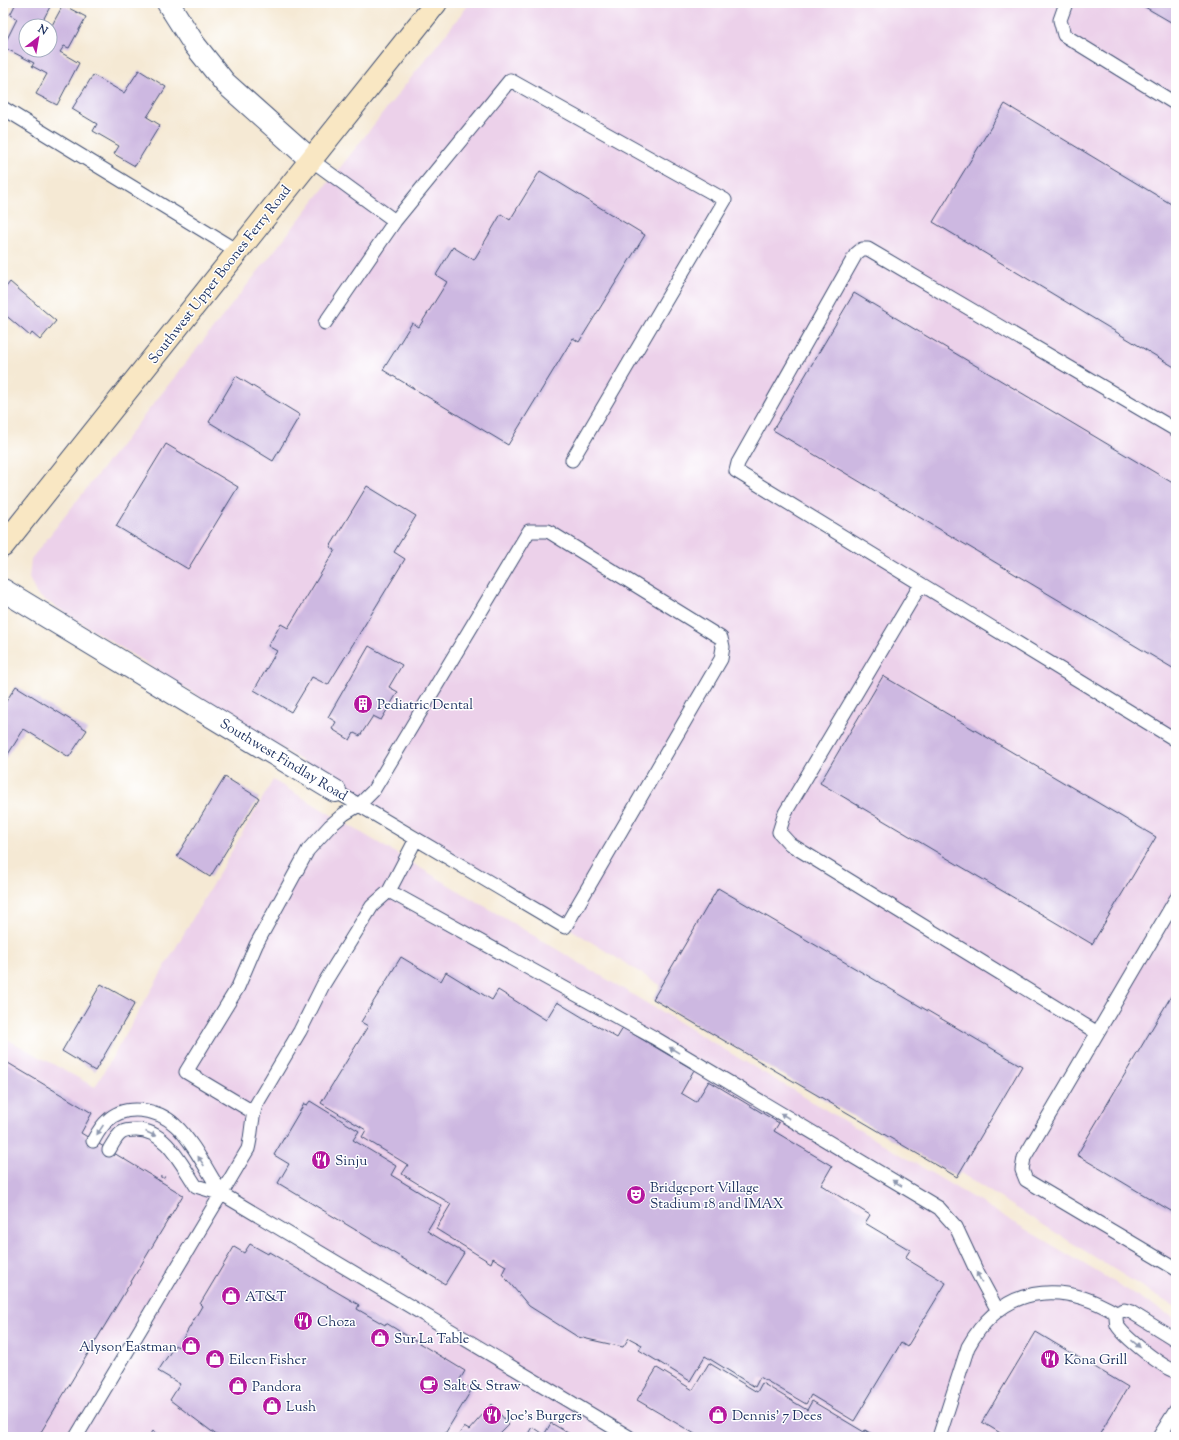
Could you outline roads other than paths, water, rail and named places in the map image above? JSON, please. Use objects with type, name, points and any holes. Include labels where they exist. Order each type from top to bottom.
[{"type":"main road","name":"Southwest Upper Boones Ferry Road","points":[[3,546],[310,159],[436,3]]},
{"type":"street","points":[[168,3],[194,44],[225,83],[310,159]]},
{"type":"street","name":"Southwest Findlay Road","points":[[3,590],[335,791]]},
{"type":"lane","points":[[1066,3],[1060,20],[1064,35],[1176,104]]},
{"type":"lane","points":[[325,322],[395,221],[510,80],[725,200],[572,460]]},
{"type":"lane","points":[[3,108],[238,251]]},
{"type":"lane","points":[[310,159],[395,221]]},
{"type":"lane","points":[[1176,430],[868,248],[862,249],[856,254],[738,463],[736,471],[1176,740]]},
{"type":"lane","name":"Southwest Findlay Road","points":[[335,791],[565,927],[721,659],[723,647],[721,638],[548,531],[529,531],[373,792],[359,805]]},
{"type":"lane","points":[[921,584],[785,813],[779,832],[790,844],[1096,1032]]},
{"type":"lane","points":[[253,1112],[186,1072],[238,987],[256,945],[308,850],[330,826],[344,814],[359,805]]},
{"type":"lane","points":[[76,1437],[248,1149],[251,1139],[253,1112],[300,1031],[323,985],[372,906],[389,891],[416,839]]},
{"type":"lane","points":[[389,891],[653,1037],[939,1208],[956,1227],[977,1272],[998,1311]]},
{"type":"lane","points":[[1176,899],[1096,1032],[1024,1158],[1022,1170],[1026,1180],[1176,1269]]},
{"type":"lane","points":[[93,1141],[108,1120],[120,1112],[131,1110],[147,1111],[161,1116],[175,1125],[189,1142],[222,1194]]},
{"type":"lane","points":[[109,1150],[120,1133],[129,1130],[142,1130],[155,1134],[173,1152],[196,1186],[222,1194],[629,1437]]},
{"type":"lane","points":[[939,1437],[968,1347],[980,1329],[998,1311],[1021,1298],[1046,1292],[1076,1294],[1097,1302],[1116,1313]]},
{"type":"lane","points":[[1116,1313],[1124,1310],[1131,1312],[1176,1340]]},
{"type":"lane","points":[[1116,1313],[1117,1324],[1127,1336],[1153,1357],[1176,1371]]},
{"type":"lane","points":[[1166,1429],[1176,1410]]},
{"type":"place","name":"Pediatric Dental","points":[[363,704]]},
{"type":"place","name":"Sinju","points":[[321,1160]]},
{"type":"place","name":"Bridgeport Village Stadium 18 and IMAX","points":[[636,1195]]},
{"type":"place","name":"AT&T","points":[[231,1296]]},
{"type":"place","name":"Choza","points":[[303,1321]]},
{"type":"place","name":"Sur La Table","points":[[380,1338]]},
{"type":"place","name":"Alyson Eastman","points":[[191,1346]]},
{"type":"place","name":"Eileen Fisher","points":[[215,1359]]},
{"type":"place","name":"Kona Grill","points":[[1050,1359]]},
{"type":"place","name":"Salt & Straw","points":[[429,1385]]},
{"type":"place","name":"Pandora","points":[[238,1386]]},
{"type":"place","name":"Lush","points":[[272,1406]]},
{"type":"place","name":"Joe's Burgers","points":[[492,1415]]},
{"type":"place","name":"Dennis’ 7 Dees","points":[[718,1415]]}]
